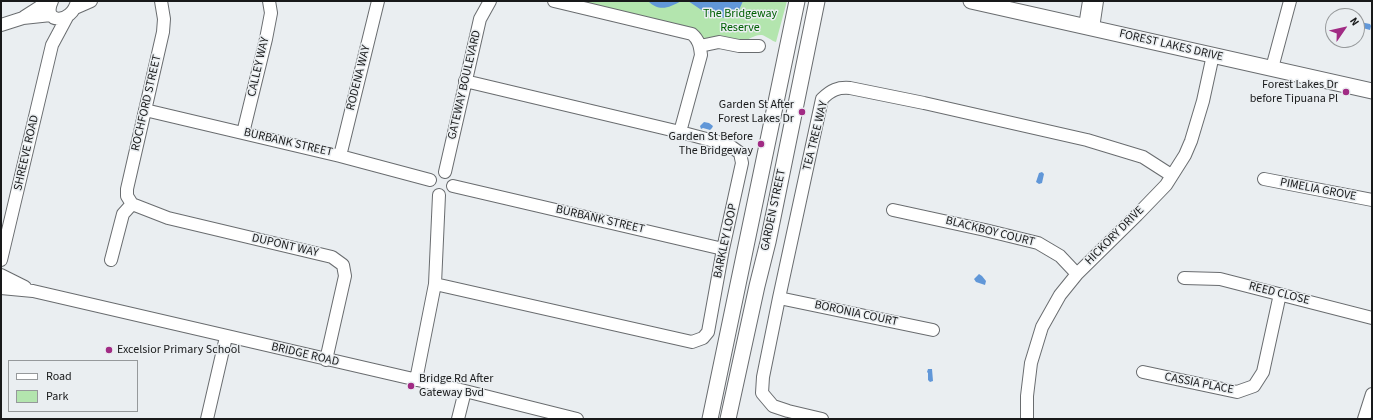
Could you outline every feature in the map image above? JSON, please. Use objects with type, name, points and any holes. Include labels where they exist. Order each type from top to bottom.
[{"type":"main road","name":"GARDEN STREET","points":[[710,419],[797,1]]},
{"type":"main road","name":"GARDEN STREET","points":[[728,419],[756,286],[768,242],[817,1]]},
{"type":"main road","name":"FOREST LAKES DRIVE","points":[[979,2],[1372,91]]},
{"type":"street","name":"SHREEVE ROAD","points":[[1,260],[52,45],[53,16],[50,11],[51,1]]},
{"type":"street","points":[[1,25],[22,18],[51,1]]},
{"type":"street","points":[[22,18],[53,16],[58,19],[73,9],[91,1]]},
{"type":"street","name":"ROCHFORD STREET","points":[[132,204],[127,196],[126,189],[163,32],[164,19],[161,1]]},
{"type":"street","name":"CALLEY WAY","points":[[243,133],[266,39],[271,13],[269,1]]},
{"type":"street","name":"RODENA WAY","points":[[340,156],[378,1]]},
{"type":"street","name":"GATEWAY BOULEVARD","points":[[445,172],[480,19],[490,1]]},
{"type":"street","points":[[554,1],[692,34],[697,38],[701,55],[680,132]]},
{"type":"street","points":[[1089,1],[1089,27]]},
{"type":"street","points":[[1089,27],[1097,1]]},
{"type":"street","points":[[1272,68],[1290,1]]},
{"type":"street","name":"SHREEVE ROAD","points":[[52,45],[73,9]]},
{"type":"street","points":[[700,46],[719,42],[739,46],[760,46]]},
{"type":"street","name":"HICKORY DRIVE","points":[[1027,419],[1027,396],[1031,363],[1042,328],[1060,295],[1078,274],[1166,185],[1185,155],[1191,141],[1203,101],[1213,55]]},
{"type":"street","name":"BARKLEY LOOP","points":[[435,284],[692,342],[703,338],[708,332],[723,249],[742,163],[740,152],[729,145],[465,81]]},
{"type":"street","name":"TEA TREE WAY","points":[[822,419],[802,417],[773,406],[762,393],[763,377],[779,298],[822,99],[833,90],[850,88],[924,103],[1087,140],[1143,157],[1171,175]]},
{"type":"street","name":"BURBANK STREET","points":[[145,110],[340,156],[430,180]]},
{"type":"street","points":[[438,172],[445,172],[451,177],[453,186],[445,194],[439,195],[430,187],[430,180],[434,174],[438,172]]},
{"type":"street","name":"PIMELIA GROVE","points":[[1264,179],[1372,200]]},
{"type":"street","name":"BURBANK STREET","points":[[453,186],[723,249]]},
{"type":"street","points":[[416,380],[435,284],[439,195]]},
{"type":"street","points":[[111,260],[123,214],[132,204]]},
{"type":"street","name":"DUPONT WAY","points":[[132,204],[168,218],[332,257],[343,265],[345,276],[326,360]]},
{"type":"street","name":"BLACKBOY COURT","points":[[893,210],[1038,243],[1060,256],[1078,274]]},
{"type":"street","name":"BRIDGE ROAD","points":[[1,275],[33,291]]},
{"type":"street","name":"REED CLOSE","points":[[1184,278],[1220,279],[1372,318]]},
{"type":"street","name":"BRIDGE ROAD","points":[[1,288],[33,291],[226,337],[466,391],[577,419]]},
{"type":"street","name":"CASSIA PLACE","points":[[1143,372],[1238,392],[1254,386],[1263,372],[1280,294]]},
{"type":"street","name":"BORONIA COURT","points":[[779,298],[933,330]]},
{"type":"street","points":[[207,419],[226,337]]},
{"type":"street","points":[[458,419],[466,391]]},
{"type":"street","points":[[1364,419],[1372,394]]},
{"type":"green space","name":"The Bridgeway Reserve","points":[[570,1],[787,1],[776,42],[762,35],[741,41],[713,38],[703,39]]},
{"type":"water","points":[[648,1],[681,1],[672,6],[660,8]]},
{"type":"water","points":[[688,1],[743,1],[739,10],[725,18],[706,13]]},
{"type":"water","points":[[1365,23],[1370,24],[1370,30],[1365,29]]},
{"type":"water","points":[[704,122],[713,126],[710,130],[703,128],[701,129],[700,126]]},
{"type":"water","points":[[1042,172],[1044,174],[1042,183],[1039,184],[1036,182],[1039,173]]},
{"type":"water","points":[[979,274],[986,281],[985,285],[976,282],[974,279]]},
{"type":"water","points":[[928,369],[932,369],[933,381],[930,382],[928,380]]},
{"type":"place","name":"Forest Lakes Dr before Tipuana Pl","points":[[1346,92]]},
{"type":"place","name":"Garden St After Forest Lakes Dr","points":[[802,112]]},
{"type":"place","name":"Garden St Before The Bridgeway","points":[[761,144]]},
{"type":"place","name":"Excelsior Primary School","points":[[109,350]]},
{"type":"place","name":"Bridge Rd After Gateway Bvd","points":[[411,386]]}]
